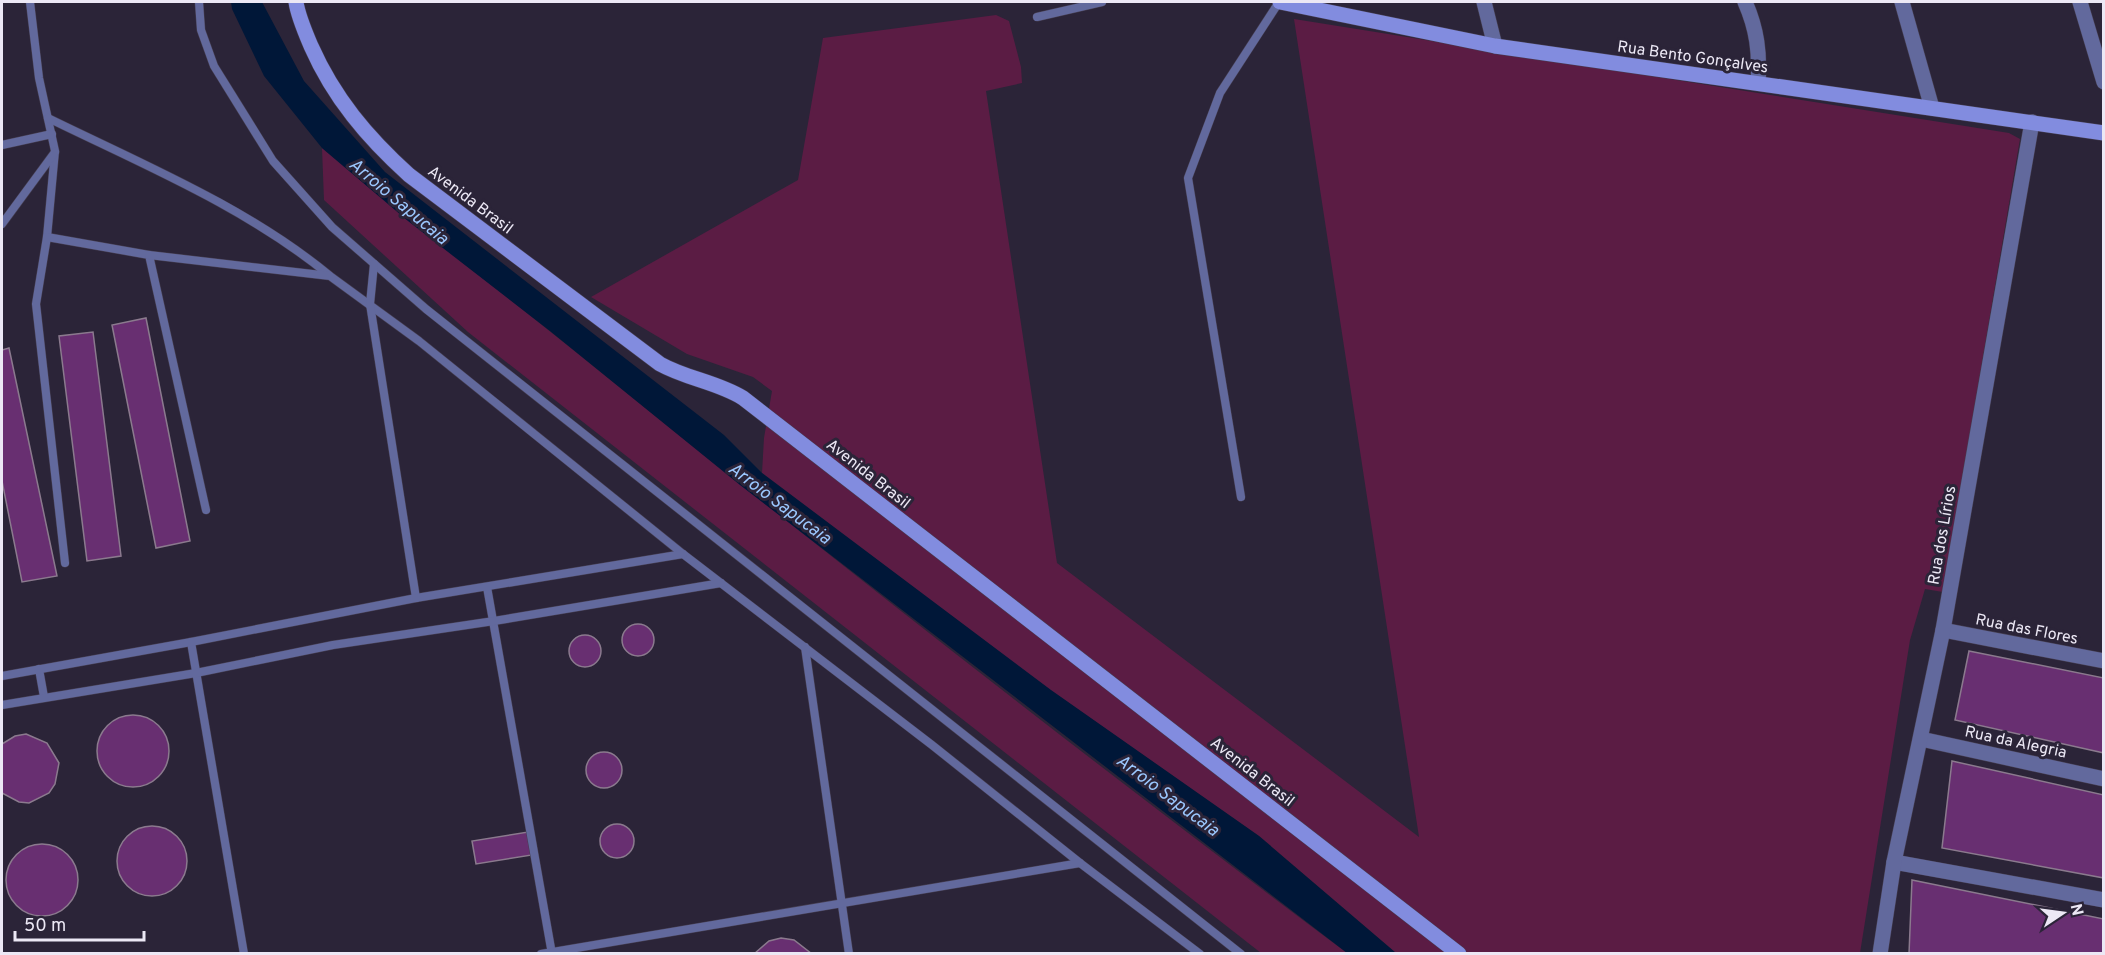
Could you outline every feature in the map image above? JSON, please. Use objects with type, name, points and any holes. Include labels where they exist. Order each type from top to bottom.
[{"type":"main road","name":"Avenida Brasil","points":[[296,2],[324,75],[345,109],[375,144],[410,175],[660,364],[674,372],[723,386],[743,398],[1459,954]]},
{"type":"main road","name":"Rua Bento Gonçalves","points":[[1279,2],[1495,46],[2103,133]]},
{"type":"street","points":[[1484,2],[1495,46]]},
{"type":"street","points":[[1745,2],[1753,21],[1760,54],[1758,83]]},
{"type":"street","points":[[1902,2],[1932,108]]},
{"type":"street","points":[[2080,2],[2103,82]]},
{"type":"street","name":"Rua dos Lírios","points":[[1880,954],[1894,862],[1943,630],[2032,122]]},
{"type":"street","name":"Rua das Flores","points":[[1943,630],[2103,661]]},
{"type":"street","name":"Rua da Alegria","points":[[1921,739],[2103,779]]},
{"type":"street","points":[[1894,862],[2103,900]]},
{"type":"lane","points":[[30,2],[39,78],[56,151],[47,237],[36,304],[65,563]]},
{"type":"lane","points":[[199,2],[201,30],[214,66],[273,161],[332,227],[426,309],[1241,954]]},
{"type":"lane","points":[[1037,17],[1101,2]]},
{"type":"lane","points":[[1241,497],[1188,178],[1220,93],[1279,2]]},
{"type":"lane","points":[[48,118],[256,222],[299,251],[370,304],[683,554],[1200,954]]},
{"type":"lane","points":[[2,145],[52,134]]},
{"type":"lane","points":[[2,224],[56,151]]},
{"type":"lane","points":[[47,237],[149,255],[330,276]]},
{"type":"lane","points":[[149,255],[206,510]]},
{"type":"lane","points":[[374,264],[370,304],[416,598]]},
{"type":"lane","points":[[2,676],[416,598],[683,554]]},
{"type":"lane","points":[[2,705],[196,673],[333,645],[721,583]]},
{"type":"lane","points":[[487,587],[552,953]]},
{"type":"lane","points":[[191,642],[244,954]]},
{"type":"lane","points":[[805,647],[849,954]]},
{"type":"lane","points":[[39,669],[44,697]]},
{"type":"lane","points":[[541,954],[1080,863]]},
{"type":"shaded area","points":[[996,15],[1009,21],[1021,67],[1022,83],[986,91],[1057,563],[1419,837],[1294,19],[2009,133],[2020,139],[1943,592],[1925,589],[1910,640],[1860,953],[1396,953],[1259,836],[1050,690],[762,473],[764,438],[772,391],[753,377],[687,354],[591,297],[798,180],[823,38]]},
{"type":"shaded area","points":[[322,148],[415,225],[860,579],[1151,805],[1347,953],[1261,953],[468,332],[324,200]]},
{"type":"water","name":"Arroio Sapucaia","points":[[231,2],[262,2],[304,81],[385,172],[724,435],[762,473],[1051,690],[1259,836],[1396,953],[1347,953],[740,485],[550,331],[408,221],[322,148],[264,76],[232,9]]},
{"type":"building","points":[[146,318],[190,541],[156,548],[112,325]]},
{"type":"building","points":[[93,332],[121,556],[87,561],[59,336]]},
{"type":"building","points":[[9,348],[57,576],[22,582],[2,481],[2,350]]},
{"type":"building","points":[[638,624],[649,629],[654,640],[649,651],[638,656],[627,651],[622,640],[627,629]]},
{"type":"building","points":[[585,635],[596,640],[601,651],[596,662],[585,667],[574,662],[569,651],[574,640]]},
{"type":"building","points":[[1969,651],[2104,678],[2104,753],[1955,720]]},
{"type":"building","points":[[133,715],[153,721],[163,731],[169,751],[163,771],[153,781],[133,787],[113,781],[103,771],[97,751],[103,731],[113,721]]},
{"type":"building","points":[[26,734],[47,743],[59,763],[55,784],[49,793],[29,803],[19,802],[2,793],[2,744],[15,736]]},
{"type":"building","points":[[604,752],[617,757],[622,770],[617,783],[604,788],[591,783],[586,770],[591,757]]},
{"type":"building","points":[[1952,761],[2104,795],[2104,878],[1942,848]]},
{"type":"building","points":[[617,824],[629,829],[634,841],[629,853],[617,858],[605,853],[600,841],[605,829]]},
{"type":"building","points":[[159,826],[172,832],[181,841],[185,847],[187,861],[185,875],[177,886],[166,894],[145,896],[127,886],[119,875],[117,854],[127,836],[138,828]]},
{"type":"building","points":[[528,832],[532,855],[476,864],[472,841]]},
{"type":"building","points":[[42,844],[62,850],[72,860],[78,880],[72,900],[62,910],[42,916],[22,910],[12,900],[6,880],[12,860],[22,850]]},
{"type":"building","points":[[1912,880],[2104,919],[2104,954],[1909,954]]},
{"type":"building","points":[[781,938],[794,940],[812,954],[754,954],[769,941]]}]
